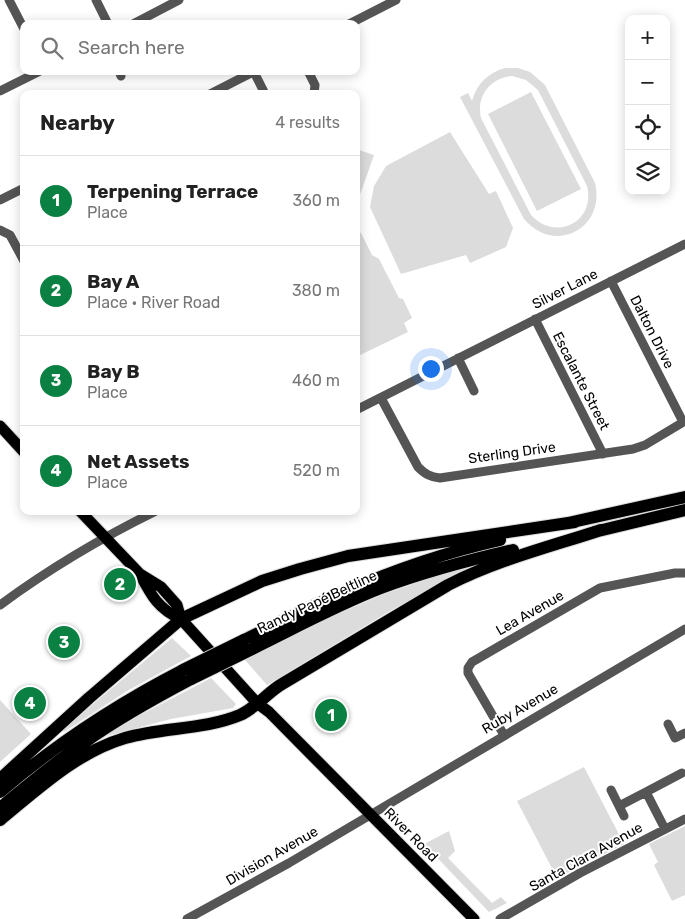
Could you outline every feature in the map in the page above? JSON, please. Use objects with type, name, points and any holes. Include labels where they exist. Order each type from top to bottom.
[{"type":"highway","name":"Randy Papé Beltline","points":[[0,792],[90,724],[136,695],[187,674],[248,644],[343,592],[421,562],[476,545],[685,496]]},
{"type":"highway","name":"Randy Papé Beltline","points":[[248,644],[380,589],[478,558],[685,510]]},
{"type":"highway","points":[[0,779],[180,619],[262,581],[348,556],[575,522]]},
{"type":"highway","points":[[0,820],[73,762],[107,744],[144,733],[229,719],[245,712],[279,685],[448,585],[496,563],[601,530]]},
{"type":"highway","name":"Randy Papé Beltline","points":[[0,808],[86,741],[187,674]]},
{"type":"main road","points":[[0,426],[20,448]]},
{"type":"main road","points":[[84,515],[140,574],[161,587],[177,606],[180,619],[257,703]]},
{"type":"main road","name":"River Road","points":[[257,703],[267,719],[302,752],[328,772],[474,919]]},
{"type":"street","points":[[9,0],[20,21]]},
{"type":"street","points":[[96,0],[106,20]]},
{"type":"street","points":[[141,20],[179,0]]},
{"type":"street","points":[[357,20],[396,0]]},
{"type":"street","points":[[0,91],[32,75]]},
{"type":"street","points":[[218,90],[246,75]]},
{"type":"street","points":[[256,75],[263,90]]},
{"type":"street","points":[[310,75],[315,86],[314,90]]},
{"type":"street","points":[[0,200],[20,190]]},
{"type":"street","points":[[0,230],[10,235],[20,254]]},
{"type":"street","name":"Silver Lane","points":[[360,408],[685,244]]},
{"type":"street","name":"Dalton Drive","points":[[611,281],[684,422]]},
{"type":"street","name":"Escalante Street","points":[[535,320],[603,454]]},
{"type":"street","points":[[458,358],[474,391]]},
{"type":"street","name":"Sterling Drive","points":[[381,398],[418,467],[431,477],[440,478],[632,449],[644,445],[684,422]]},
{"type":"street","points":[[0,605],[41,576],[105,537],[148,515]]},
{"type":"street","name":"Lea Avenue","points":[[504,734],[468,673],[468,668],[472,662],[600,588],[675,573],[685,574]]},
{"type":"street","name":"Ruby Avenue","points":[[370,814],[685,629]]},
{"type":"street","points":[[668,724],[675,738],[685,733]]},
{"type":"street","points":[[619,806],[682,773]]},
{"type":"street","points":[[611,790],[624,816]]},
{"type":"street","points":[[646,792],[665,829]]},
{"type":"street","name":"Division Avenue","points":[[188,919],[289,863],[370,814]]},
{"type":"street","name":"Santa Clara Avenue","points":[[500,919],[580,873],[685,819]]},
{"type":"shaded area","points":[[518,68],[530,72],[545,85],[595,183],[596,199],[593,213],[585,224],[575,232],[563,236],[549,235],[536,230],[524,219],[460,97],[468,93],[472,101],[480,84],[488,76],[499,70]],"holes":[[[512,76],[526,80],[538,90],[587,186],[588,199],[585,210],[580,218],[562,227],[551,227],[541,223],[531,215],[481,118],[481,102],[491,84],[504,77]]]},
{"type":"shaded area","points":[[531,92],[581,189],[537,211],[488,114]]},
{"type":"shaded area","points":[[450,132],[489,194],[496,191],[513,228],[506,247],[470,263],[466,255],[401,274],[370,207],[374,186],[386,166]]},
{"type":"shaded area","points":[[360,150],[374,155],[360,195]]},
{"type":"shaded area","points":[[360,232],[372,255],[379,259],[399,298],[403,299],[412,318],[404,323],[408,332],[360,355]]},
{"type":"shaded area","points":[[466,566],[468,569],[390,611],[267,685],[245,660],[304,629],[384,594]]},
{"type":"shaded area","points":[[172,638],[191,656],[127,691],[64,732],[62,730]]},
{"type":"shaded area","points":[[211,678],[236,704],[233,708],[171,719],[106,736],[125,723]]},
{"type":"shaded area","points":[[0,700],[31,734],[0,762]]},
{"type":"shaded area","points":[[584,767],[624,844],[557,878],[517,801]]},
{"type":"shaded area","points":[[685,826],[685,895],[672,901],[654,865],[658,862],[649,844]]},
{"type":"shaded area","points":[[449,831],[455,851],[448,858],[492,903],[501,897],[507,903],[489,912],[424,844]]},
{"type":"place","name":"Bay A","points":[[120,584]]},
{"type":"place","name":"Bay B","points":[[64,642]]},
{"type":"place","name":"Net Assets","points":[[30,703]]},
{"type":"place","name":"Terpening Terrace","points":[[331,715]]}]
